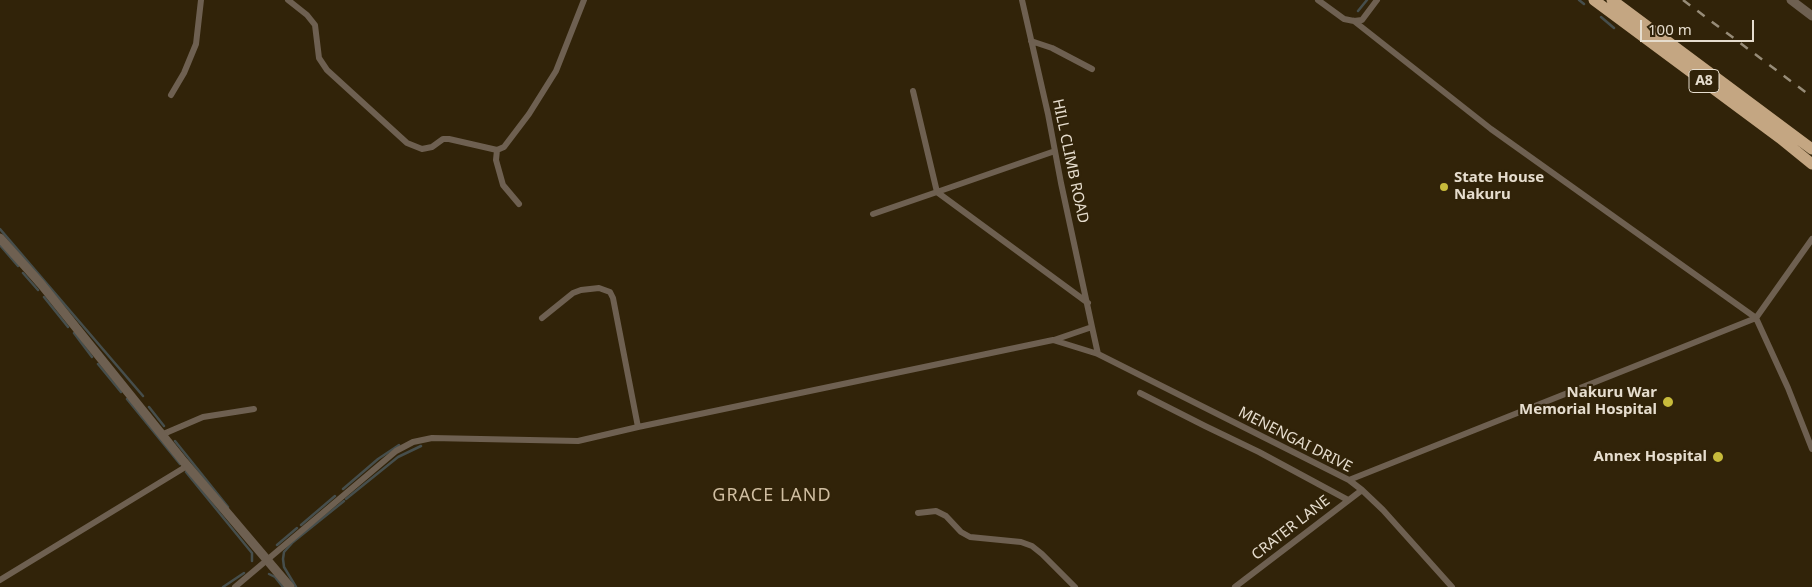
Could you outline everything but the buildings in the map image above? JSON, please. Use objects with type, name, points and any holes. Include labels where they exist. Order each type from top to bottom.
[{"type":"highway","name":"A8","points":[[1594,0],[1780,138],[1812,164]]},
{"type":"highway","name":"A8","points":[[1612,0],[1812,149]]},
{"type":"street","points":[[171,95],[184,73],[196,44],[201,0]]},
{"type":"street","points":[[288,0],[316,25],[319,58],[326,70],[407,143],[422,149],[432,147],[448,139],[497,150],[504,146],[529,114],[556,71],[584,0]]},
{"type":"street","name":"HILL CLIMB ROAD","points":[[1022,0],[1098,354]]},
{"type":"street","points":[[1318,0],[1344,19],[1354,21],[1362,20],[1378,0]]},
{"type":"street","points":[[1797,2],[1812,16]]},
{"type":"street","points":[[1354,21],[1491,129],[1756,318],[1788,388],[1812,449]]},
{"type":"street","points":[[1031,41],[1052,48],[1092,69]]},
{"type":"street","points":[[913,91],[937,192],[1088,303]]},
{"type":"street","points":[[497,150],[496,160],[503,185],[519,204]]},
{"type":"street","points":[[872,214],[1055,151]]},
{"type":"street","points":[[0,238],[41,284],[186,466],[290,587]]},
{"type":"street","points":[[1349,480],[1756,318],[1812,239]]},
{"type":"street","points":[[542,318],[573,293],[599,288],[610,292],[613,298],[638,427]]},
{"type":"street","points":[[235,587],[396,451],[413,442],[432,438],[578,441],[1054,340],[1092,327]]},
{"type":"street","name":"MENENGAI DRIVE","points":[[1054,340],[1098,354],[1349,480],[1362,490],[1452,587]]},
{"type":"street","points":[[1140,392],[1348,500]]},
{"type":"street","points":[[161,435],[204,417],[254,409]]},
{"type":"street","points":[[0,580],[186,466]]},
{"type":"street","name":"CRATER LANE","points":[[1236,587],[1362,490]]},
{"type":"street","points":[[918,512],[936,511],[946,516],[961,532],[970,537],[1021,542],[1032,546],[1075,587]]},
{"type":"waterway","points":[[1358,11],[1367,0]]},
{"type":"waterway","points":[[1579,0],[1584,4]]},
{"type":"waterway","points":[[1601,17],[1614,28]]},
{"type":"waterway","points":[[0,229],[143,396]]},
{"type":"waterway","points":[[0,245],[18,266]]},
{"type":"waterway","points":[[23,273],[38,290]]},
{"type":"waterway","points":[[44,297],[68,327]]},
{"type":"waterway","points":[[74,333],[92,357]]},
{"type":"waterway","points":[[98,364],[121,392]]},
{"type":"waterway","points":[[127,399],[180,464]]},
{"type":"waterway","points":[[149,407],[164,426]]},
{"type":"waterway","points":[[175,441],[228,507]]},
{"type":"waterway","points":[[343,489],[378,459],[399,445]]},
{"type":"waterway","points":[[346,499],[398,457],[421,446]]},
{"type":"waterway","points":[[186,472],[252,553],[252,561]]},
{"type":"waterway","points":[[301,525],[335,496]]},
{"type":"waterway","points":[[296,587],[284,567],[284,552],[293,542],[344,501]]},
{"type":"waterway","points":[[277,545],[297,528]]},
{"type":"waterway","points":[[223,587],[244,573]]},
{"type":"waterway","points":[[269,574],[275,577],[283,587]]},
{"type":"railway","points":[[1683,0],[1812,97]]},
{"type":"place","name":"State House Nakuru","points":[[1444,187]]},
{"type":"place","name":"Nakuru War Memorial Hospital","points":[[1668,402]]},
{"type":"place","name":"Annex Hospital","points":[[1718,457]]},
{"type":"district","name":"GRACE LAND","points":[[772,496]]}]
